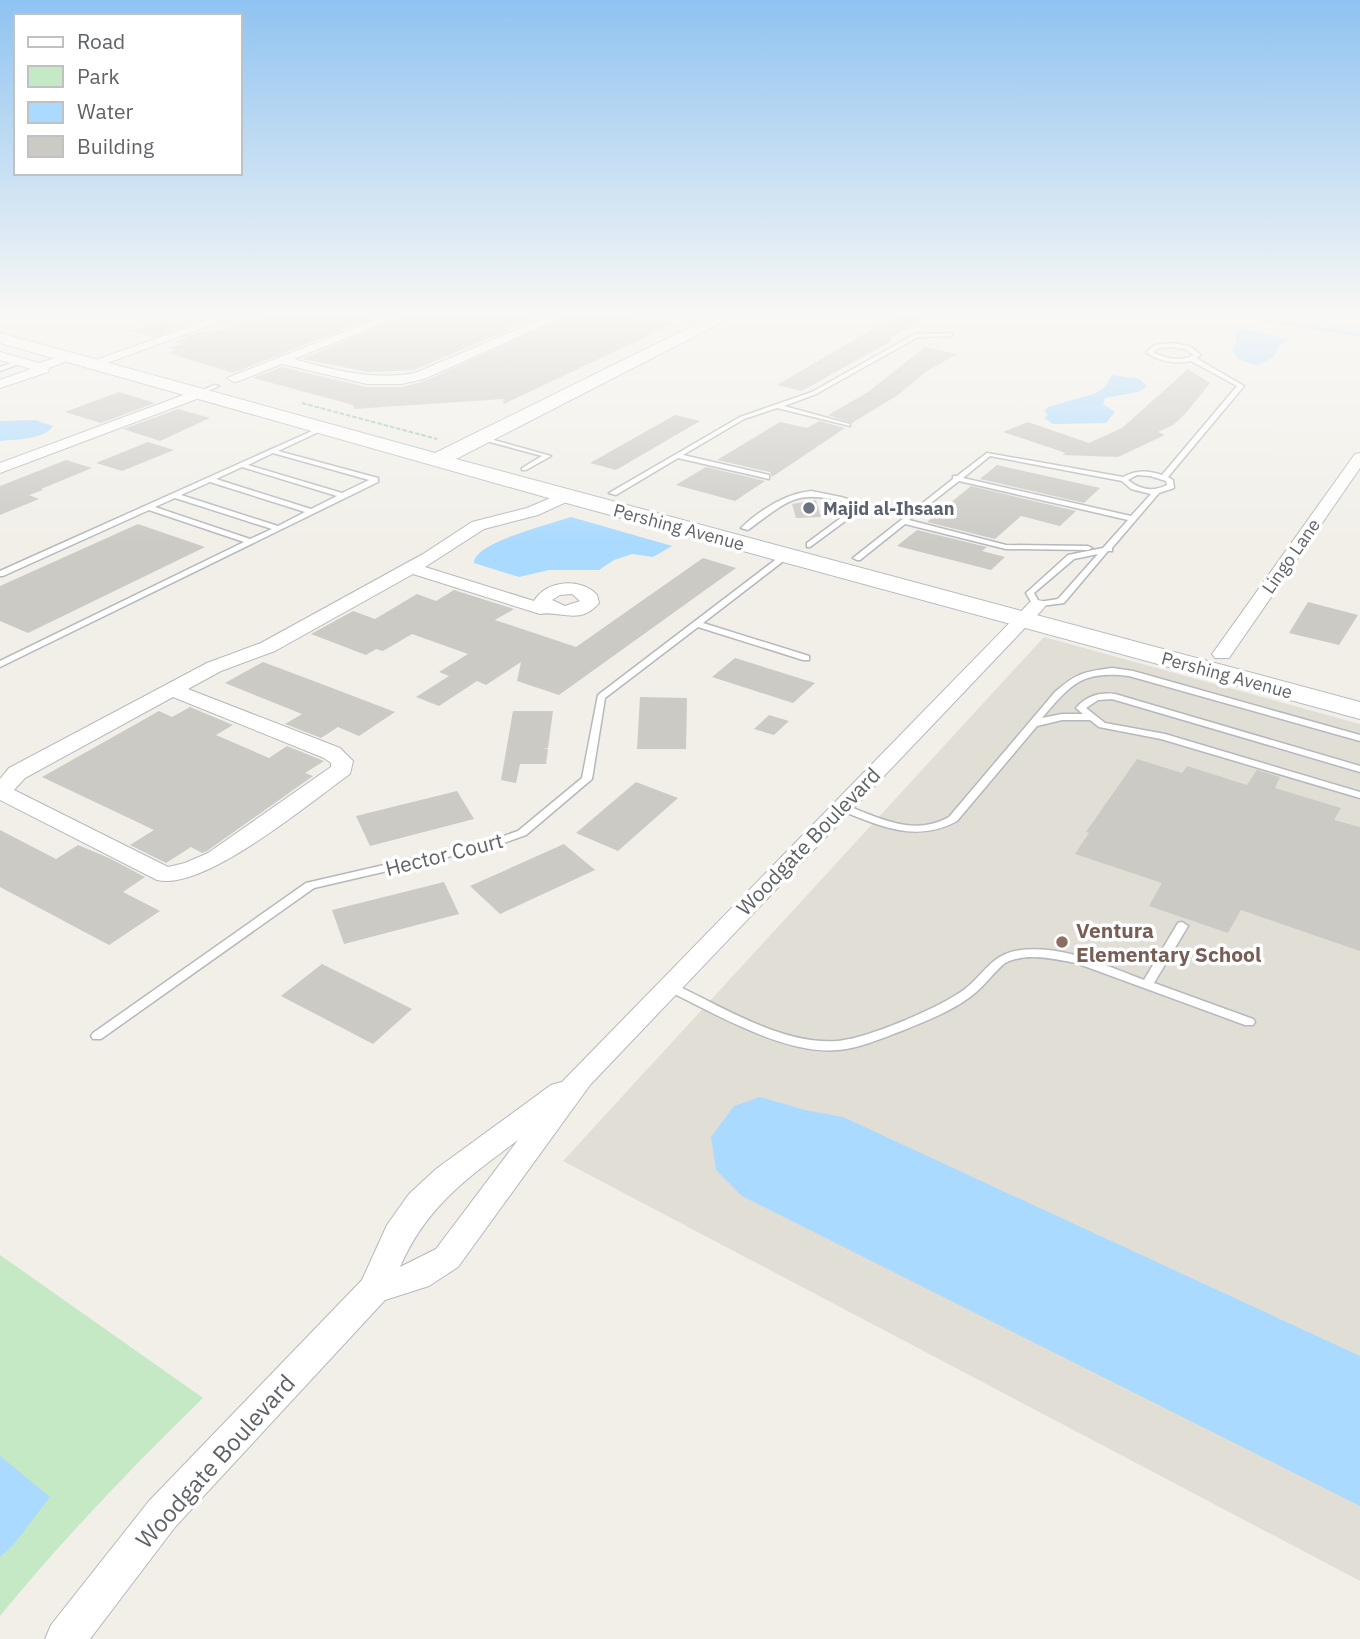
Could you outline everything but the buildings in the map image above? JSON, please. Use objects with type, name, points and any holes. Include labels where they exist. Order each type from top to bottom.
[{"type":"street","name":"Pershing Avenue","points":[[181,389],[323,428],[524,469],[858,558],[1360,711]]},
{"type":"street","name":"Pershing Avenue","points":[[249,389],[446,451],[557,494],[786,556],[1222,654],[1360,691]]},
{"type":"street","points":[[446,451],[481,438],[578,389]]},
{"type":"street","points":[[0,468],[197,394]]},
{"type":"street","points":[[0,454],[66,444]]},
{"type":"street","name":"Lingo Lane","points":[[1222,654],[1360,457]]},
{"type":"street","points":[[173,690],[332,753],[342,761],[342,769],[243,842],[192,869],[165,875],[1,792],[17,773],[214,667],[268,647],[411,568],[478,526],[557,494]]},
{"type":"street","points":[[411,568],[540,609],[545,605]]},
{"type":"street","name":"Woodgate Boulevard","points":[[374,1289],[417,1276],[447,1258],[580,1078],[1030,612]]},
{"type":"street","name":"Woodgate Boulevard","points":[[65,1639],[162,1514],[374,1289],[398,1234],[420,1203],[447,1177],[580,1078]]},
{"type":"lane","points":[[197,394],[208,389]]},
{"type":"lane","points":[[612,493],[742,418],[820,389]]},
{"type":"lane","points":[[1164,477],[1238,389]]},
{"type":"lane","points":[[778,405],[848,425]]},
{"type":"lane","points":[[0,574],[323,428]]},
{"type":"lane","points":[[481,438],[548,456],[524,469]]},
{"type":"lane","points":[[3,660],[374,480],[272,451]]},
{"type":"lane","points":[[858,558],[985,455],[995,454],[1124,480],[1135,488],[1157,491],[1171,486],[1164,477],[1136,473],[1124,480]]},
{"type":"lane","points":[[677,456],[766,477]]},
{"type":"lane","points":[[242,465],[343,496]]},
{"type":"lane","points":[[956,478],[1133,519]]},
{"type":"lane","points":[[209,479],[312,512]]},
{"type":"lane","points":[[1109,549],[1071,557],[1030,593],[1030,612],[1061,601],[1109,549],[1157,491]]},
{"type":"lane","points":[[745,528],[789,496],[802,492],[863,505],[810,545]]},
{"type":"lane","points":[[174,495],[278,528]]},
{"type":"lane","points":[[148,507],[251,542]]},
{"type":"lane","points":[[903,521],[1006,547],[1109,549]]},
{"type":"lane","name":"Hector Court","points":[[97,1035],[310,885],[495,843],[522,833],[587,779],[601,697],[786,556]]},
{"type":"lane","points":[[697,624],[806,658]]},
{"type":"lane","points":[[841,807],[910,830],[943,826],[953,819],[1058,694],[1087,674],[1112,671],[1130,673],[1360,738]]},
{"type":"lane","points":[[1360,769],[1112,696],[1100,696],[1081,708],[1102,725],[1162,736],[1360,795]]},
{"type":"lane","points":[[1035,723],[1062,717],[1090,717]]},
{"type":"lane","points":[[1147,985],[1182,926]]},
{"type":"lane","points":[[668,986],[787,1040],[838,1046],[876,1037],[955,1000],[970,991],[1000,960],[1014,955],[1048,955],[1078,960],[1249,1023]]},
{"type":"path","points":[[299,402],[446,451]]},
{"type":"shaded area","name":"Ventura Elementary School","points":[[1044,637],[1360,724],[1360,1581],[563,1161]]},
{"type":"green space","points":[[0,1255],[203,1398],[98,1504],[0,1616]]},
{"type":"water","points":[[1101,389],[1142,389],[1105,398],[1103,404],[1115,412],[1106,423],[1053,424],[1044,418],[1048,415],[1044,411],[1048,407]]},
{"type":"water","points":[[35,420],[53,426],[49,431],[36,436],[0,441],[0,421]]},
{"type":"water","points":[[571,517],[672,546],[653,557],[632,554],[614,560],[599,570],[549,570],[519,577],[474,563],[477,555],[500,541]]},
{"type":"water","points":[[760,1097],[843,1117],[1360,1356],[1360,1506],[742,1196],[716,1170],[711,1137],[734,1106]]},
{"type":"water","points":[[0,1456],[50,1497],[14,1544],[0,1557]]},
{"type":"place","name":"Majid al-Ihsaan","points":[[809,508]]},
{"type":"place","name":"Ventura Elementary School","points":[[1062,942]]}]
